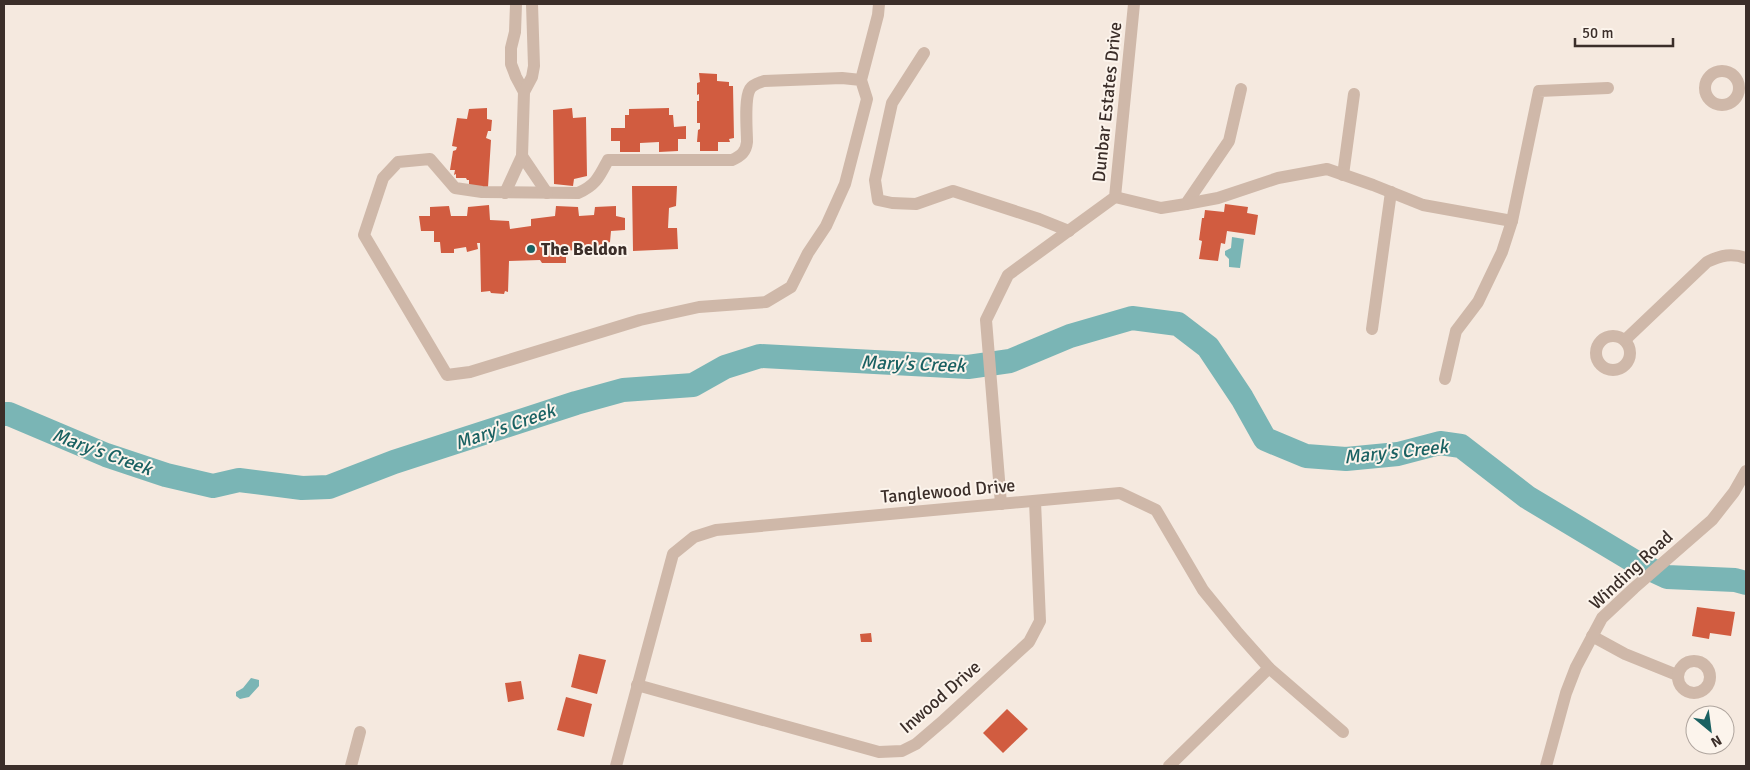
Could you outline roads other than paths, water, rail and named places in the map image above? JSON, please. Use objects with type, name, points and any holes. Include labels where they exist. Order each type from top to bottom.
[{"type":"street","points":[[516,4],[511,64],[524,92]]},
{"type":"street","points":[[505,193],[522,156],[524,92],[532,77],[534,66],[532,4]]},
{"type":"street","points":[[861,80],[842,78],[764,81],[756,84],[750,89],[748,97],[746,149],[740,156],[732,160],[608,160],[597,179],[589,188],[578,193],[505,193],[455,188],[430,159],[398,162],[383,178],[364,234],[447,375],[470,372],[640,320],[699,307],[766,302],[791,287],[808,253],[826,226],[845,184],[866,99],[861,80],[878,15],[879,4]]},
{"type":"street","name":"Dunbar Estates Drive","points":[[1001,504],[986,320],[1008,275],[1115,197],[1134,4]]},
{"type":"street","points":[[924,53],[892,103],[874,180],[878,200],[892,203],[916,204],[953,190],[1069,231]]},
{"type":"street","points":[[1445,379],[1456,331],[1478,302],[1502,252],[1512,220],[1539,91],[1608,88]]},
{"type":"street","points":[[1186,204],[1229,141],[1241,89]]},
{"type":"street","points":[[1343,175],[1354,94]]},
{"type":"street","points":[[522,156],[547,193]]},
{"type":"street","points":[[1115,197],[1161,208],[1218,198],[1278,178],[1327,169],[1391,192],[1423,206],[1512,220]]},
{"type":"street","points":[[1372,329],[1391,192]]},
{"type":"street","points":[[1625,340],[1707,262],[1719,256],[1736,255],[1746,258]]},
{"type":"street","name":"Winding Road","points":[[1546,766],[1566,693],[1576,667],[1602,618],[1712,520],[1734,492],[1746,471]]},
{"type":"street","name":"Tanglewood Drive","points":[[616,766],[673,554],[694,537],[716,530],[1120,493],[1156,510],[1203,590],[1270,668],[1343,732]]},
{"type":"street","name":"Inwood Drive","points":[[637,685],[879,752],[902,751],[916,744],[944,720],[1029,642],[1040,621],[1035,501]]},
{"type":"street","points":[[1592,636],[1625,654],[1677,675]]},
{"type":"street","points":[[1169,766],[1270,668]]},
{"type":"street","points":[[351,766],[360,732]]},
{"type":"water","points":[[1232,237],[1244,239],[1240,268],[1229,267],[1229,259],[1225,255],[1225,251],[1231,248]]},
{"type":"water","points":[[251,678],[259,680],[259,686],[249,697],[240,699],[236,696],[236,692],[243,688]]},
{"type":"waterway","name":"Mary's Creek","points":[[4,414],[9,414],[106,455],[166,475],[213,486],[239,480],[302,488],[329,487],[394,462],[576,403],[623,390],[693,385],[725,367],[760,356],[968,367],[1010,361],[1070,336],[1132,318],[1178,324],[1208,347],[1242,398],[1265,439],[1306,456],[1346,459],[1398,454],[1440,443],[1461,446],[1527,497],[1637,563],[1667,577],[1735,580],[1746,583]]},
{"type":"place","name":"The Beldon","points":[[531,249]]}]
